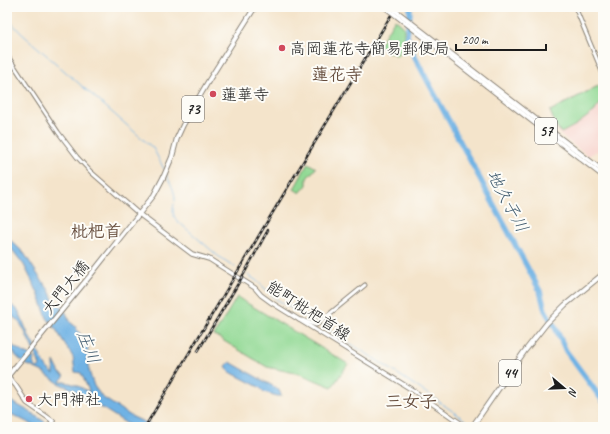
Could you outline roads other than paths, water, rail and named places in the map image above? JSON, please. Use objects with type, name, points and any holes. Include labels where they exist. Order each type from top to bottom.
[{"type":"main road","name":"73","points":[[137,216],[154,195],[172,157],[177,138],[183,125],[254,7]]},
{"type":"main road","name":"57","points":[[385,7],[603,171]]},
{"type":"main road","name":"57","points":[[391,7],[603,176]]},
{"type":"main road","name":"能町枇杷首線","points":[[137,216],[192,254],[210,259],[255,288],[261,295],[272,303],[414,390],[466,427]]},
{"type":"main road","name":"大門大橋","points":[[8,374],[89,277],[137,216]]},
{"type":"main road","name":"44","points":[[473,426],[524,352],[547,324],[566,304],[603,274]]},
{"type":"main road","points":[[8,374],[28,403],[53,421],[48,427]]},
{"type":"street","points":[[575,7],[603,74]]},
{"type":"street","points":[[7,55],[58,132],[77,157],[137,216]]},
{"type":"street","points":[[299,320],[317,324],[365,285]]},
{"type":"water","points":[[7,237],[24,253],[49,290],[54,302],[57,302],[65,311],[71,323],[82,336],[88,347],[87,361],[90,374],[94,386],[102,397],[131,416],[155,427],[132,427],[72,389],[60,384],[43,372],[26,365],[7,346],[7,337],[14,347],[34,358],[33,361],[37,368],[40,366],[23,328],[10,314],[7,307],[7,302],[18,310],[30,338],[47,368],[54,374],[54,361],[60,373],[65,376],[60,381],[76,385],[90,393],[81,373],[75,372],[73,357],[47,318],[38,293],[24,265],[7,243]]},
{"type":"water","points":[[230,362],[278,389],[282,396],[264,392],[259,387],[230,372],[226,366]]},
{"type":"water","points":[[7,399],[32,413],[52,427],[37,427],[7,412]]},
{"type":"waterway","name":"地久子川","points":[[410,7],[407,36],[411,49],[540,291],[545,310],[566,351],[603,401]]},
{"type":"waterway","points":[[7,12],[10,21],[21,33],[153,148],[164,169]]},
{"type":"waterway","points":[[166,174],[174,191],[175,201]]},
{"type":"waterway","points":[[174,204],[173,210],[175,219],[179,223]]},
{"type":"waterway","points":[[181,224],[218,256],[235,267]]},
{"type":"waterway","points":[[248,275],[257,281],[276,299],[316,323]]},
{"type":"waterway","points":[[319,324],[396,373],[472,425]]},
{"type":"railway","points":[[145,427],[396,7]]},
{"type":"railway","points":[[198,351],[268,230]]},
{"type":"place","name":"高岡蓮花寺簡易郵便局","points":[[282,48]]},
{"type":"place","name":"蓮華寺","points":[[213,94]]},
{"type":"place","name":"大門神社","points":[[29,399]]},
{"type":"district","name":"蓮花寺","points":[[337,74]]},
{"type":"district","name":"枇杷首","points":[[96,231]]},
{"type":"district","name":"三女子","points":[[411,401]]},
{"type":"water label","name":"庄川","points":[[89,347]]}]
